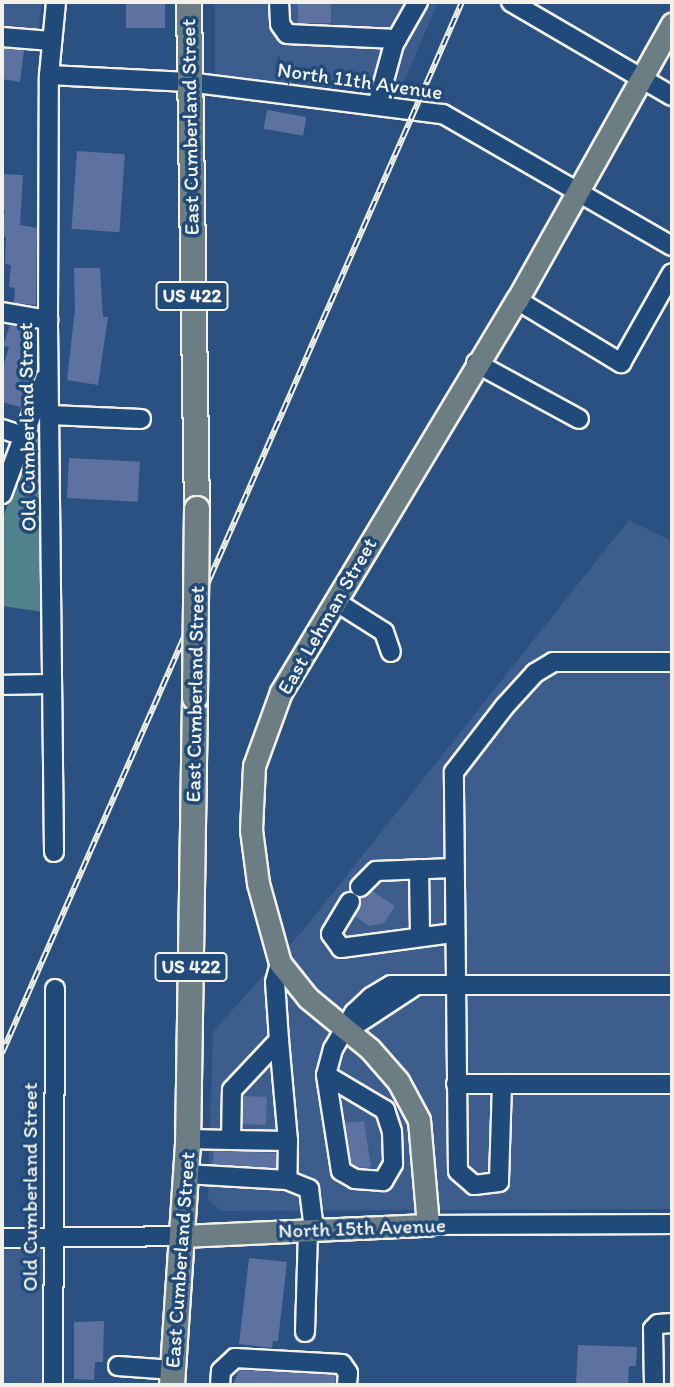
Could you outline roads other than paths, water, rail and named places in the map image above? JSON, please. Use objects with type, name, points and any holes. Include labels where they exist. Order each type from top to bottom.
[{"type":"highway","name":"East Cumberland Street","points":[[173,1378],[188,1139],[195,698],[197,509],[188,82],[189,2]]},
{"type":"main road","name":"East Lehman Street","points":[[428,1225],[419,1120],[398,1081],[348,1030],[308,998],[280,963],[258,883],[251,830],[254,766],[281,692],[476,363],[517,300],[672,24]]},
{"type":"main road","name":"North 15th Avenue","points":[[182,1236],[428,1225]]},
{"type":"street","name":"Old Cumberland Street","points":[[54,852],[48,320],[49,75],[56,2]]},
{"type":"street","points":[[279,2],[280,24],[286,34],[397,39]]},
{"type":"street","points":[[378,102],[397,39],[418,2]]},
{"type":"street","points":[[511,2],[534,8],[672,96]]},
{"type":"street","points":[[2,37],[51,41]]},
{"type":"street","name":"North 11th Avenue","points":[[49,75],[188,82],[378,102],[443,114],[672,246]]},
{"type":"street","points":[[517,300],[621,363],[672,273]]},
{"type":"street","points":[[2,312],[48,320]]},
{"type":"street","points":[[2,494],[26,438],[49,358]]},
{"type":"street","points":[[476,363],[579,419]]},
{"type":"street","points":[[51,415],[141,418]]},
{"type":"street","points":[[2,429],[26,438]]},
{"type":"street","points":[[335,601],[384,632],[391,652]]},
{"type":"street","points":[[502,1084],[499,1182],[474,1185],[458,1171],[454,772],[536,673],[553,663],[672,662]]},
{"type":"street","points":[[2,685],[52,684]]},
{"type":"street","points":[[453,867],[376,871],[355,894],[331,934],[341,948],[352,949],[420,934],[454,933]]},
{"type":"street","points":[[419,869],[420,934]]},
{"type":"street","points":[[280,963],[275,982],[288,1141],[287,1180]]},
{"type":"street","points":[[326,1075],[366,1096],[385,1110],[392,1132],[393,1164],[383,1181],[355,1179],[341,1171],[326,1075],[333,1049],[348,1030],[354,1013],[371,997],[391,985],[412,988],[672,985]]},
{"type":"street","name":"Old Cumberland Street","points":[[53,1385],[51,1237],[55,989]]},
{"type":"street","points":[[231,1140],[232,1090],[279,1040]]},
{"type":"street","points":[[456,1084],[672,1084]]},
{"type":"street","points":[[331,1110],[366,1096]]},
{"type":"street","points":[[188,1139],[288,1141]]},
{"type":"street","points":[[186,1174],[287,1180],[309,1189],[311,1230],[305,1332]]},
{"type":"street","name":"North 15th Avenue","points":[[428,1225],[672,1224]]},
{"type":"street","name":"North 15th Avenue","points":[[2,1238],[182,1236]]},
{"type":"street","points":[[654,1385],[653,1329],[658,1324],[672,1323]]},
{"type":"street","points":[[220,1385],[221,1371],[235,1358],[342,1364],[348,1374],[347,1385]]},
{"type":"street","points":[[118,1366],[173,1378]]},
{"type":"railway","points":[[2,1053],[462,2]]}]
